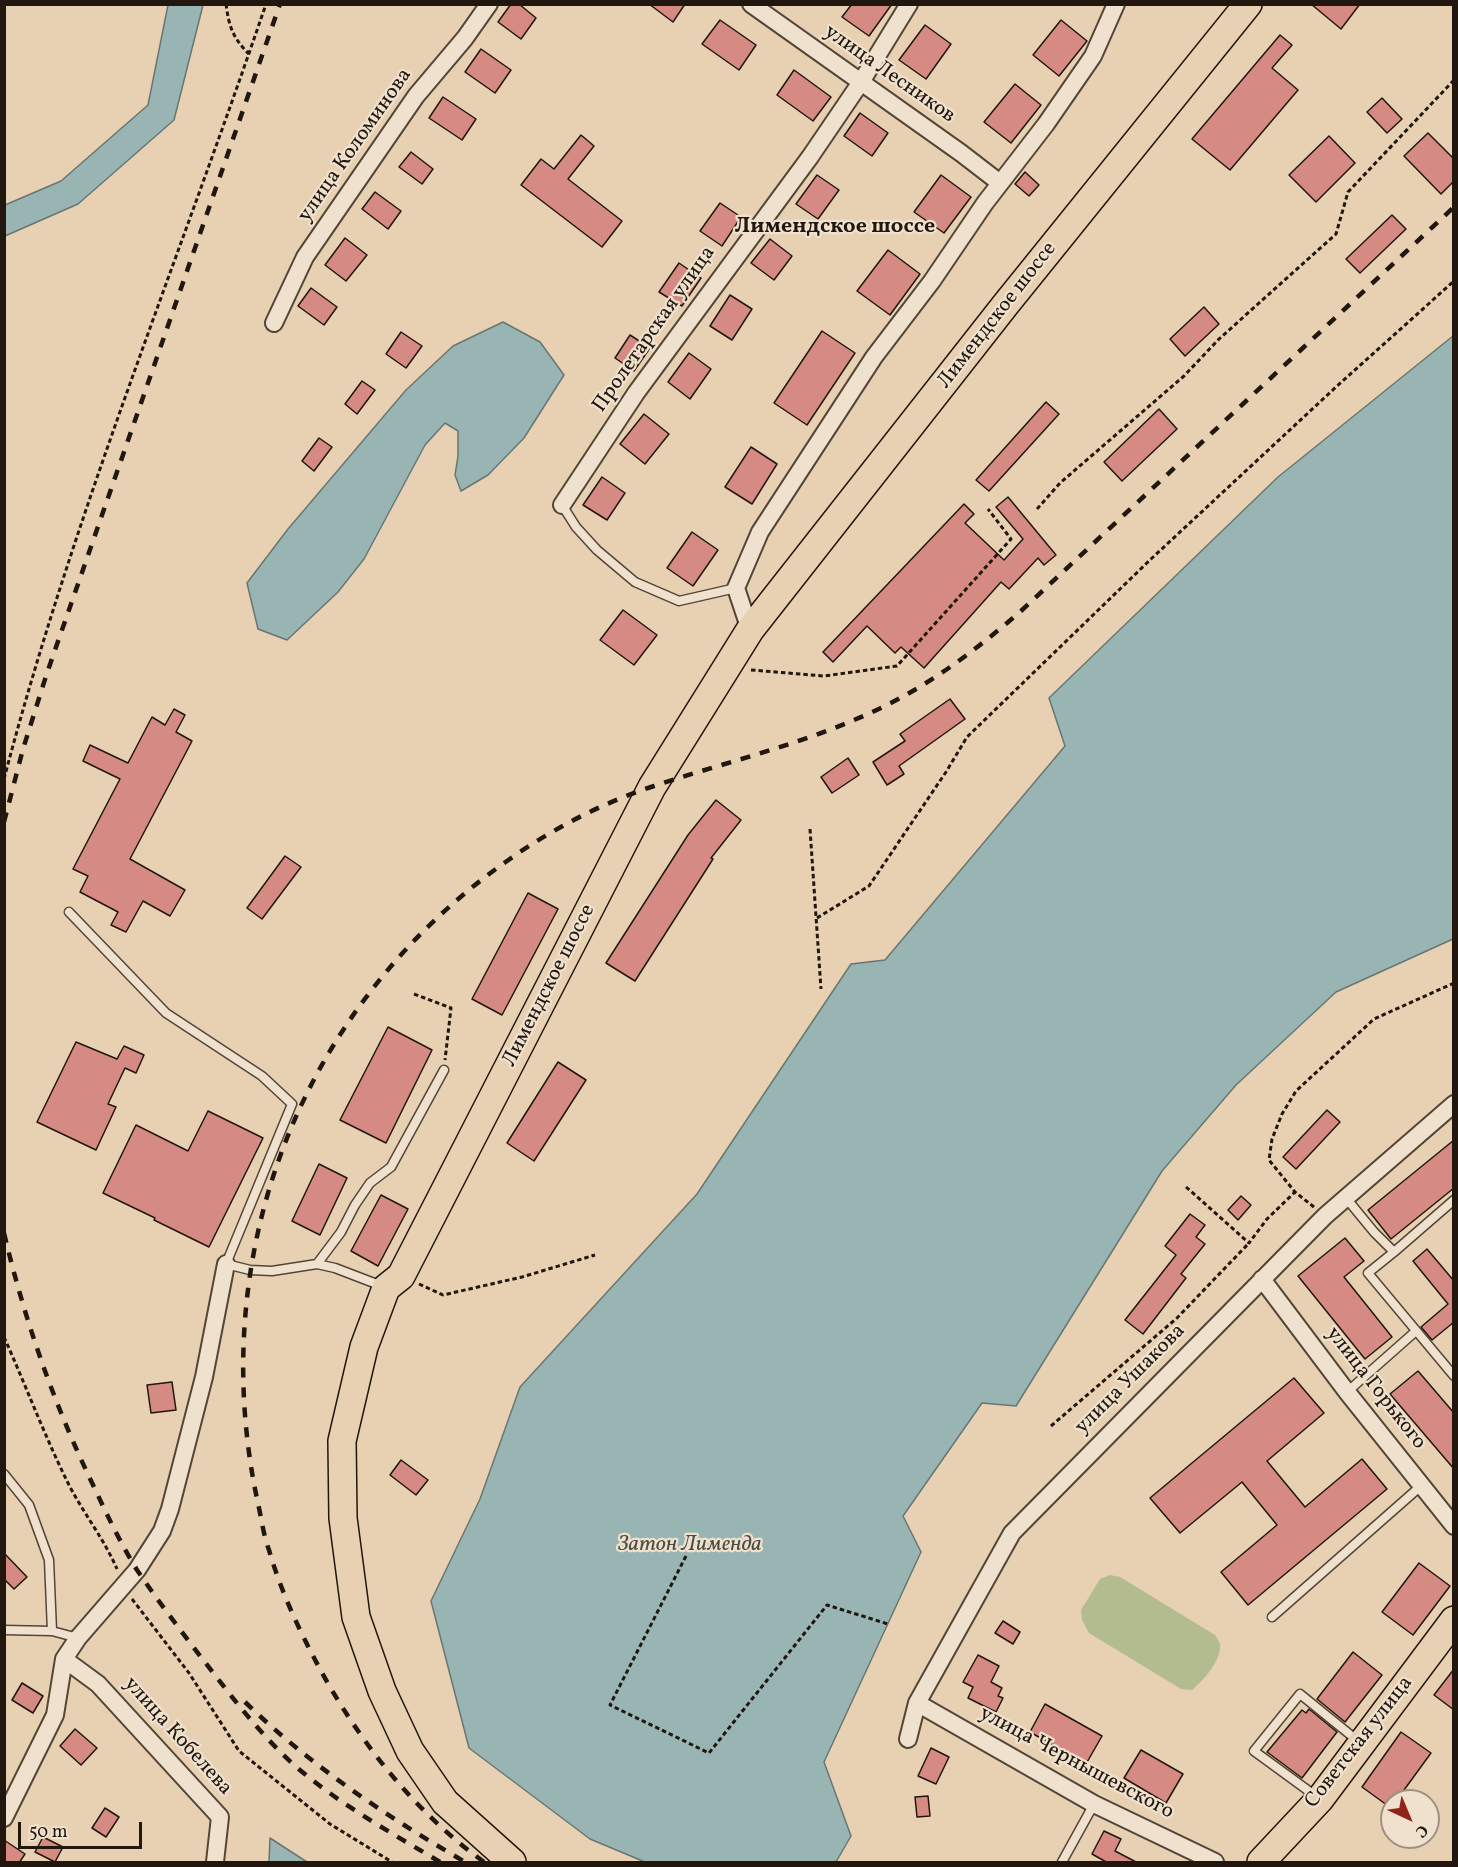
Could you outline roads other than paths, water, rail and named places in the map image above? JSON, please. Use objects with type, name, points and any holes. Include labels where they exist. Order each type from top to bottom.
[{"type":"main road","name":"Лимендское шоссе","points":[[512,1863],[445,1802],[410,1751],[382,1692],[356,1617],[343,1518],[342,1441],[364,1347],[393,1282],[652,787],[750,630],[1006,304],[1248,4]]},
{"type":"main road","name":"Советская улица","points":[[1261,1863],[1320,1799],[1454,1620]]},
{"type":"street","name":"улица Коломинова","points":[[274,323],[305,257],[416,96],[465,38],[489,4]]},
{"type":"street","name":"улица Лесников","points":[[751,4],[1000,183]]},
{"type":"street","name":"Пролетарская улица","points":[[561,505],[636,393],[810,157],[861,82],[909,4]]},
{"type":"street","points":[[750,630],[736,588],[760,532],[874,357],[932,281],[1093,56],[1116,4]]},
{"type":"street","name":"улица Ушакова","points":[[908,1739],[917,1703],[1012,1533],[1325,1216],[1454,1104]]},
{"type":"street","points":[[4,1818],[55,1715],[64,1659],[78,1638],[150,1551],[162,1531],[170,1509],[204,1377],[226,1264]]},
{"type":"street","name":"улица Горького","points":[[1262,1280],[1347,1392],[1454,1526]]},
{"type":"street","name":"улица Кобелева","points":[[64,1659],[98,1684],[220,1817],[215,1863]]},
{"type":"street","name":"улица Чернышевского","points":[[917,1703],[1094,1804],[1215,1863]]},
{"type":"lane","points":[[561,505],[576,527],[597,550],[635,582],[680,601],[736,588]]},
{"type":"lane","points":[[69,912],[166,1013],[262,1076],[292,1104],[226,1264],[250,1270],[272,1270],[316,1264],[393,1282]]},
{"type":"lane","points":[[316,1264],[341,1232],[370,1183],[391,1167],[444,1070]]},
{"type":"lane","points":[[1346,1197],[1374,1232],[1394,1252]]},
{"type":"lane","points":[[1454,1200],[1368,1274],[1454,1376]]},
{"type":"lane","points":[[1347,1392],[1416,1331]]},
{"type":"lane","points":[[4,1474],[28,1506],[49,1560],[52,1631]]},
{"type":"lane","points":[[1272,1617],[1422,1485]]},
{"type":"lane","points":[[4,1630],[52,1631],[78,1638]]},
{"type":"lane","points":[[1320,1799],[1254,1751],[1300,1695],[1361,1743]]},
{"type":"lane","points":[[1062,1863],[1094,1804]]},
{"type":"water","points":[[168,5],[203,5],[174,120],[78,204],[5,236],[5,205],[61,181],[148,105]]},
{"type":"water","points":[[503,322],[540,342],[564,375],[524,438],[488,475],[461,491],[455,475],[458,431],[445,423],[425,445],[364,559],[338,592],[287,640],[258,629],[247,583],[288,529],[406,390],[453,346]]},
{"type":"water","name":"Затон Лименда","points":[[1453,336],[1453,939],[1336,992],[1236,1085],[1162,1171],[1016,1406],[982,1403],[903,1516],[921,1552],[824,1762],[851,1836],[836,1862],[645,1862],[590,1839],[469,1748],[431,1601],[480,1499],[520,1387],[697,1194],[851,964],[885,960],[1065,746],[1049,698],[1278,477]]},
{"type":"water","points":[[270,1838],[307,1862],[269,1862]]},
{"type":"railway","points":[[4,822],[23,749],[47,673],[280,4]]},
{"type":"railway","points":[[484,1862],[435,1822],[413,1799],[372,1751],[354,1725],[321,1671],[298,1627],[279,1581],[263,1529],[245,1415],[245,1323],[258,1233],[284,1147],[322,1065],[372,989],[434,921],[524,849],[615,800],[817,735],[870,713],[911,692],[968,654],[1021,611],[1454,207]]},
{"type":"railway","points":[[4,1233],[21,1299],[54,1395],[80,1458],[115,1530],[145,1582],[236,1701],[293,1764],[346,1804],[440,1862]]},
{"type":"railway","points":[[245,1702],[296,1748],[350,1789],[465,1862]]},
{"type":"district","name":"Лимендское шоссе","points":[[835,228]]}]
